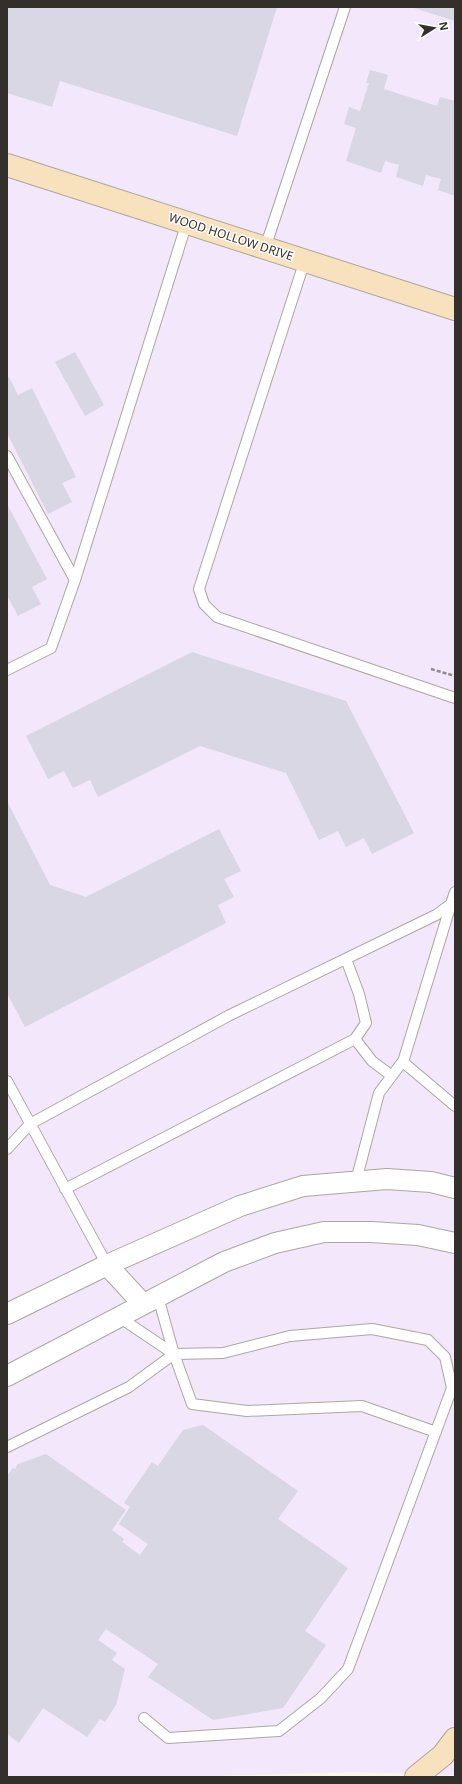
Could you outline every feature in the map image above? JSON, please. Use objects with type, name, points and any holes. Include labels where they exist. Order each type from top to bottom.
[{"type":"street","name":"WOOD HOLLOW DRIVE","points":[[7,165],[455,310]]},
{"type":"street","points":[[7,1314],[107,1265],[240,1206],[303,1186],[387,1179],[431,1182],[455,1188]]},
{"type":"street","points":[[7,1376],[224,1262],[275,1243],[324,1232],[371,1232],[418,1235],[455,1243]]},
{"type":"street","points":[[107,1265],[151,1301]]},
{"type":"street","points":[[416,1777],[443,1755],[455,1739]]},
{"type":"lane","points":[[265,248],[345,7]]},
{"type":"lane","points":[[7,670],[51,648],[75,580],[187,222]]},
{"type":"lane","points":[[304,260],[199,589],[204,604],[217,617],[455,698]]},
{"type":"lane","points":[[7,456],[75,580]]},
{"type":"lane","points":[[356,1181],[379,1092],[403,1061],[450,904],[455,892]]},
{"type":"lane","points":[[7,1149],[30,1124],[228,1016],[436,915],[450,904]]},
{"type":"lane","points":[[65,1188],[355,1039],[366,1023],[359,994],[346,959]]},
{"type":"lane","points":[[355,1039],[372,1061],[392,1076]]},
{"type":"lane","points":[[403,1061],[455,1106]]},
{"type":"lane","points":[[7,1081],[107,1265]]},
{"type":"lane","points":[[151,1301],[174,1354],[192,1404],[247,1411],[362,1406],[436,1432]]},
{"type":"lane","points":[[119,1317],[174,1354]]},
{"type":"lane","points":[[7,1446],[129,1387],[174,1354],[223,1353],[290,1336],[372,1329],[428,1340],[446,1357],[452,1388],[348,1669],[321,1698],[279,1731],[168,1738],[144,1718]]},
{"type":"shaded area","points":[[7,7],[455,7],[455,1775],[354,1772],[178,1777],[7,1777]]},
{"type":"building","points":[[7,7],[277,7],[237,136],[60,81],[52,107],[7,93]]},
{"type":"building","points":[[411,7],[455,7],[455,21]]},
{"type":"building","points":[[370,70],[388,75],[384,89],[437,106],[440,97],[455,101],[455,196],[438,190],[441,179],[426,175],[423,186],[396,177],[399,165],[385,161],[381,173],[346,161],[356,128],[344,124],[349,107],[360,111],[369,83],[366,83]]},
{"type":"building","points":[[75,352],[104,405],[85,416],[55,362]]},
{"type":"building","points":[[9,377],[18,395],[32,388],[76,477],[62,483],[72,502],[48,514],[7,433],[7,378]]},
{"type":"building","points":[[7,504],[47,579],[32,587],[41,604],[18,616],[7,595]]},
{"type":"building","points":[[192,652],[346,701],[414,833],[372,854],[364,838],[346,847],[338,831],[319,840],[286,773],[200,746],[98,797],[90,780],[73,788],[64,771],[48,779],[26,736]]},
{"type":"building","points":[[7,801],[50,885],[86,897],[219,829],[241,871],[224,879],[234,897],[218,905],[226,923],[25,1027],[7,993]]},
{"type":"building","points":[[203,1425],[298,1491],[278,1519],[348,1568],[305,1631],[326,1645],[283,1708],[213,1720],[148,1677],[158,1664],[106,1629],[98,1640],[117,1653],[112,1660],[125,1669],[116,1705],[105,1722],[100,1719],[87,1737],[43,1708],[19,1743],[7,1734],[7,1476],[18,1464],[46,1454],[126,1510],[112,1530],[124,1539],[122,1542],[140,1555],[148,1544],[119,1524],[130,1507],[124,1503],[152,1462],[158,1466],[183,1430]]}]
